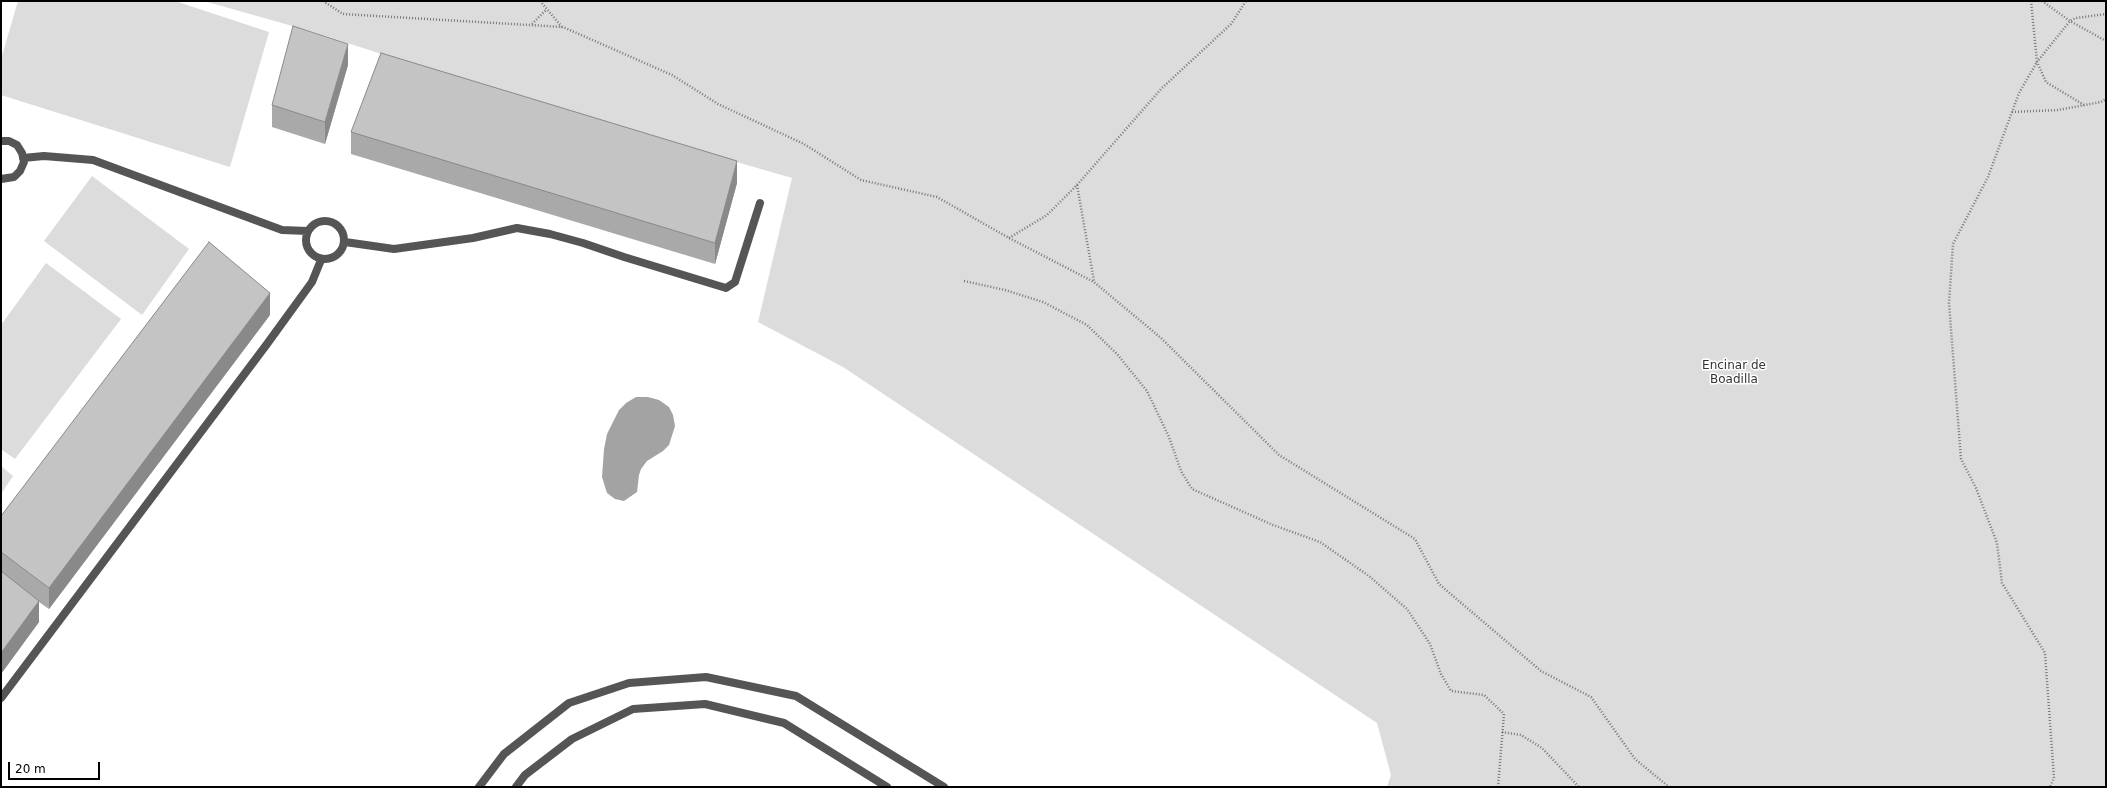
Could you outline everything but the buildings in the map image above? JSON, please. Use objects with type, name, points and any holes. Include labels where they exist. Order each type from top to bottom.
[{"type":"street","points":[[1,141],[9,141],[17,145],[23,158],[20,171],[14,177],[1,179]]},
{"type":"street","points":[[23,158],[44,156],[92,160],[282,230],[308,231]]},
{"type":"street","points":[[345,242],[394,249],[474,238],[517,228],[550,234],[583,243],[726,288],[735,282],[760,203]]},
{"type":"street","points":[[321,221],[330,221],[338,226],[343,233],[345,242],[342,251],[335,257],[321,260],[310,253],[306,246],[306,238],[308,231],[313,225],[321,221]]},
{"type":"street","points":[[1,698],[267,344],[312,282],[321,260]]},
{"type":"street","points":[[479,787],[504,754],[569,703],[629,683],[706,677],[796,696],[944,787]]},
{"type":"street","points":[[516,787],[525,775],[572,739],[632,709],[706,704],[784,723],[887,787]]},
{"type":"path","points":[[323,1],[343,14],[563,27],[672,75],[718,104],[804,144],[861,180],[937,197],[1009,238],[1094,282],[1161,338],[1279,455],[1415,539],[1439,584],[1541,671],[1591,698],[1635,759],[1670,787]]},
{"type":"path","points":[[540,1],[546,10],[563,27]]},
{"type":"path","points":[[1009,238],[1047,215],[1077,185],[1161,89],[1230,24],[1246,1]]},
{"type":"path","points":[[2032,1],[2037,62],[2046,82],[2084,105]]},
{"type":"path","points":[[2042,1],[2070,21],[2106,41]]},
{"type":"path","points":[[532,25],[546,10]]},
{"type":"path","points":[[2050,787],[2054,778],[2045,654],[2002,583],[1997,543],[1976,488],[1961,459],[1949,303],[1953,244],[1988,177],[2019,93],[2037,62],[2070,21],[2076,18],[2106,14]]},
{"type":"path","points":[[2012,112],[2058,110],[2101,102],[2106,99]]},
{"type":"path","points":[[1077,185],[1094,282]]},
{"type":"path","points":[[964,281],[1005,290],[1043,302],[1087,325],[1117,354],[1147,391],[1169,437],[1180,471],[1192,489],[1273,525],[1320,542],[1369,576],[1407,609],[1430,644],[1441,674],[1451,691],[1484,695],[1504,714],[1498,787]]},
{"type":"path","points":[[1502,732],[1521,735],[1542,748],[1579,787]]},
{"type":"green space","points":[[18,1],[175,1],[269,32],[230,167],[1,95],[1,59]]},
{"type":"green space","name":"Encinar de Boadilla","points":[[204,1],[2106,1],[2106,787],[1387,787],[1391,775],[1377,723],[843,367],[758,322],[792,178],[550,108],[310,31]]},
{"type":"green space","points":[[92,176],[189,249],[142,315],[44,241]]},
{"type":"green space","points":[[46,263],[121,319],[15,459],[1,449],[1,325]]},
{"type":"green space","points":[[1,466],[13,476],[1,494]]},
{"type":"shaded area","points":[[636,397],[648,397],[659,400],[669,407],[673,415],[675,426],[669,445],[663,451],[647,461],[641,469],[639,475],[637,492],[624,501],[615,499],[607,493],[602,477],[604,449],[607,434],[619,410],[626,403]]}]
